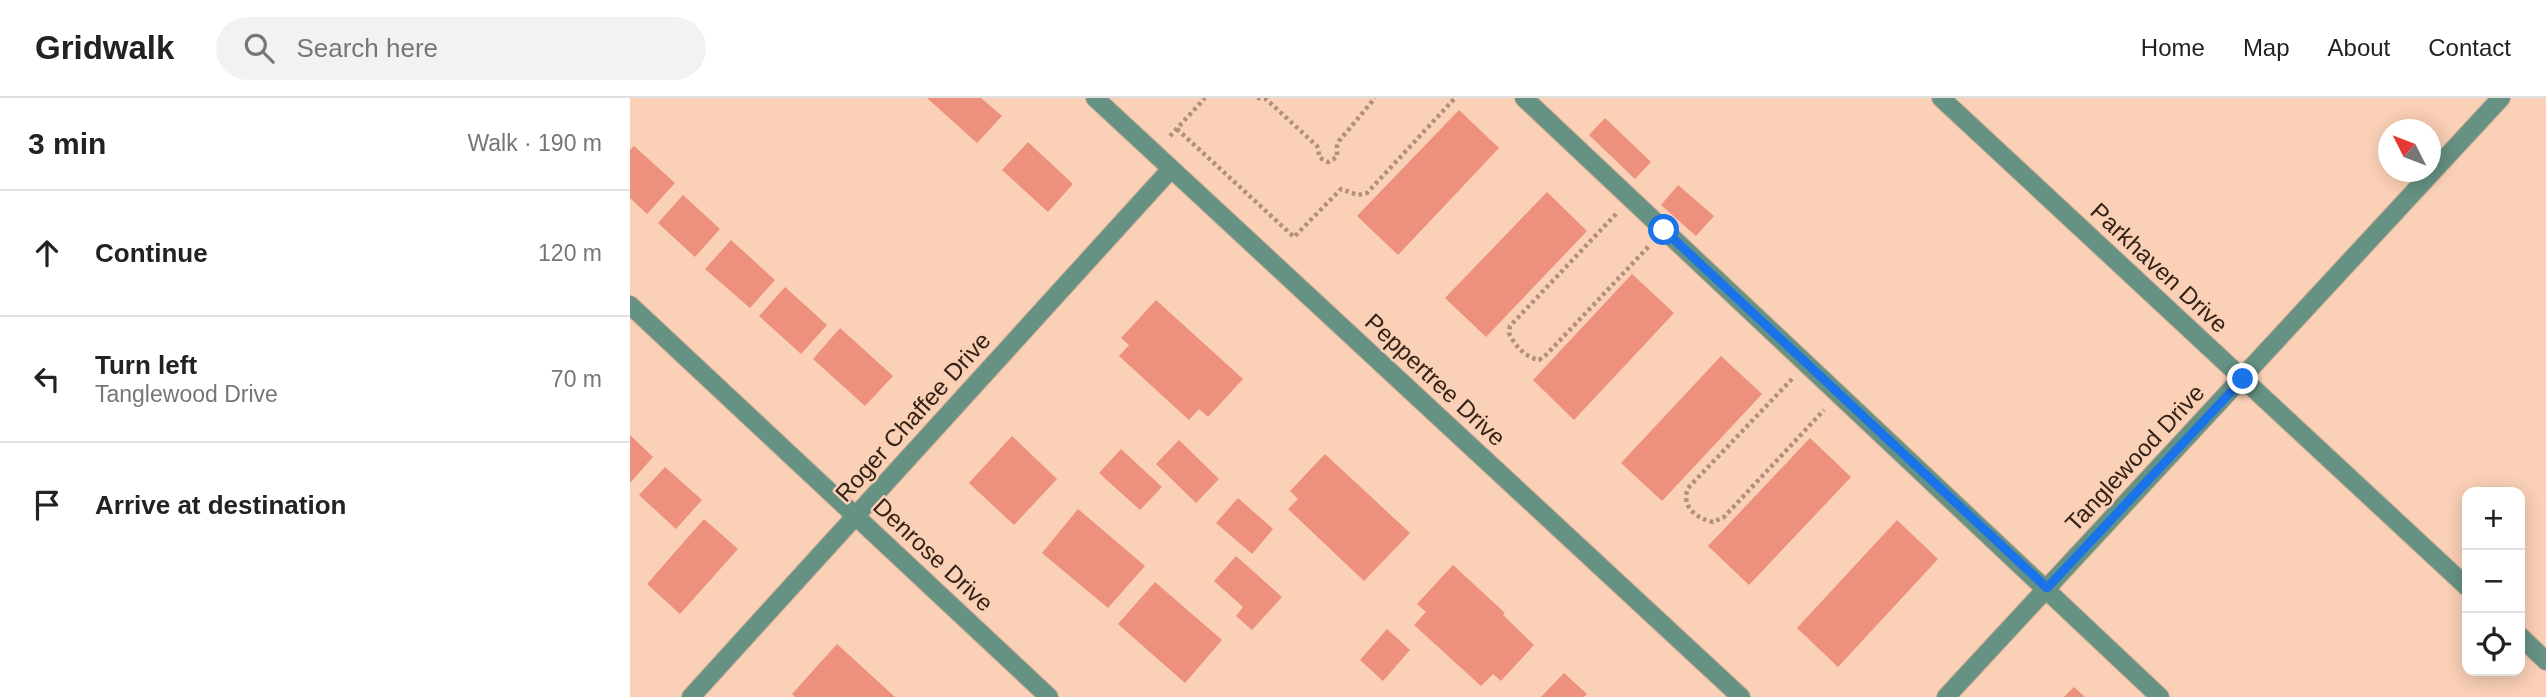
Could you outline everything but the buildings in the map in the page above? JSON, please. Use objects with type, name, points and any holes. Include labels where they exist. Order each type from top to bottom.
[{"type":"street","name":"Peppertree Drive","points":[[1095,98],[1741,697]]},
{"type":"street","points":[[1524,98],[2160,697]]},
{"type":"street","name":"Parkhaven Drive","points":[[1941,98],[2462,582]]},
{"type":"street","name":"Tanglewood Drive","points":[[1946,697],[2501,98]]},
{"type":"street","name":"Roger Chaffee Drive","points":[[691,697],[1171,169]]},
{"type":"street","name":"Denrose Drive","points":[[630,305],[1049,697]]},
{"type":"street","points":[[2525,641],[2546,661]]},
{"type":"path","points":[[1154,153],[1205,98]]},
{"type":"path","points":[[1257,98],[1266,99],[1317,146],[1320,158],[1328,162],[1337,157],[1339,141],[1375,98]]},
{"type":"path","points":[[1177,129],[1294,237],[1341,189],[1358,195],[1367,192],[1455,98]]},
{"type":"path","points":[[1631,198],[1510,326],[1509,333],[1521,350],[1539,360],[1546,355],[1664,230]]},
{"type":"path","points":[[1808,364],[1774,396],[1688,488],[1685,496],[1694,514],[1713,522],[1724,517],[1839,394]]},
{"type":"route","points":[[1664,230],[2047,588],[2243,379]]}]
